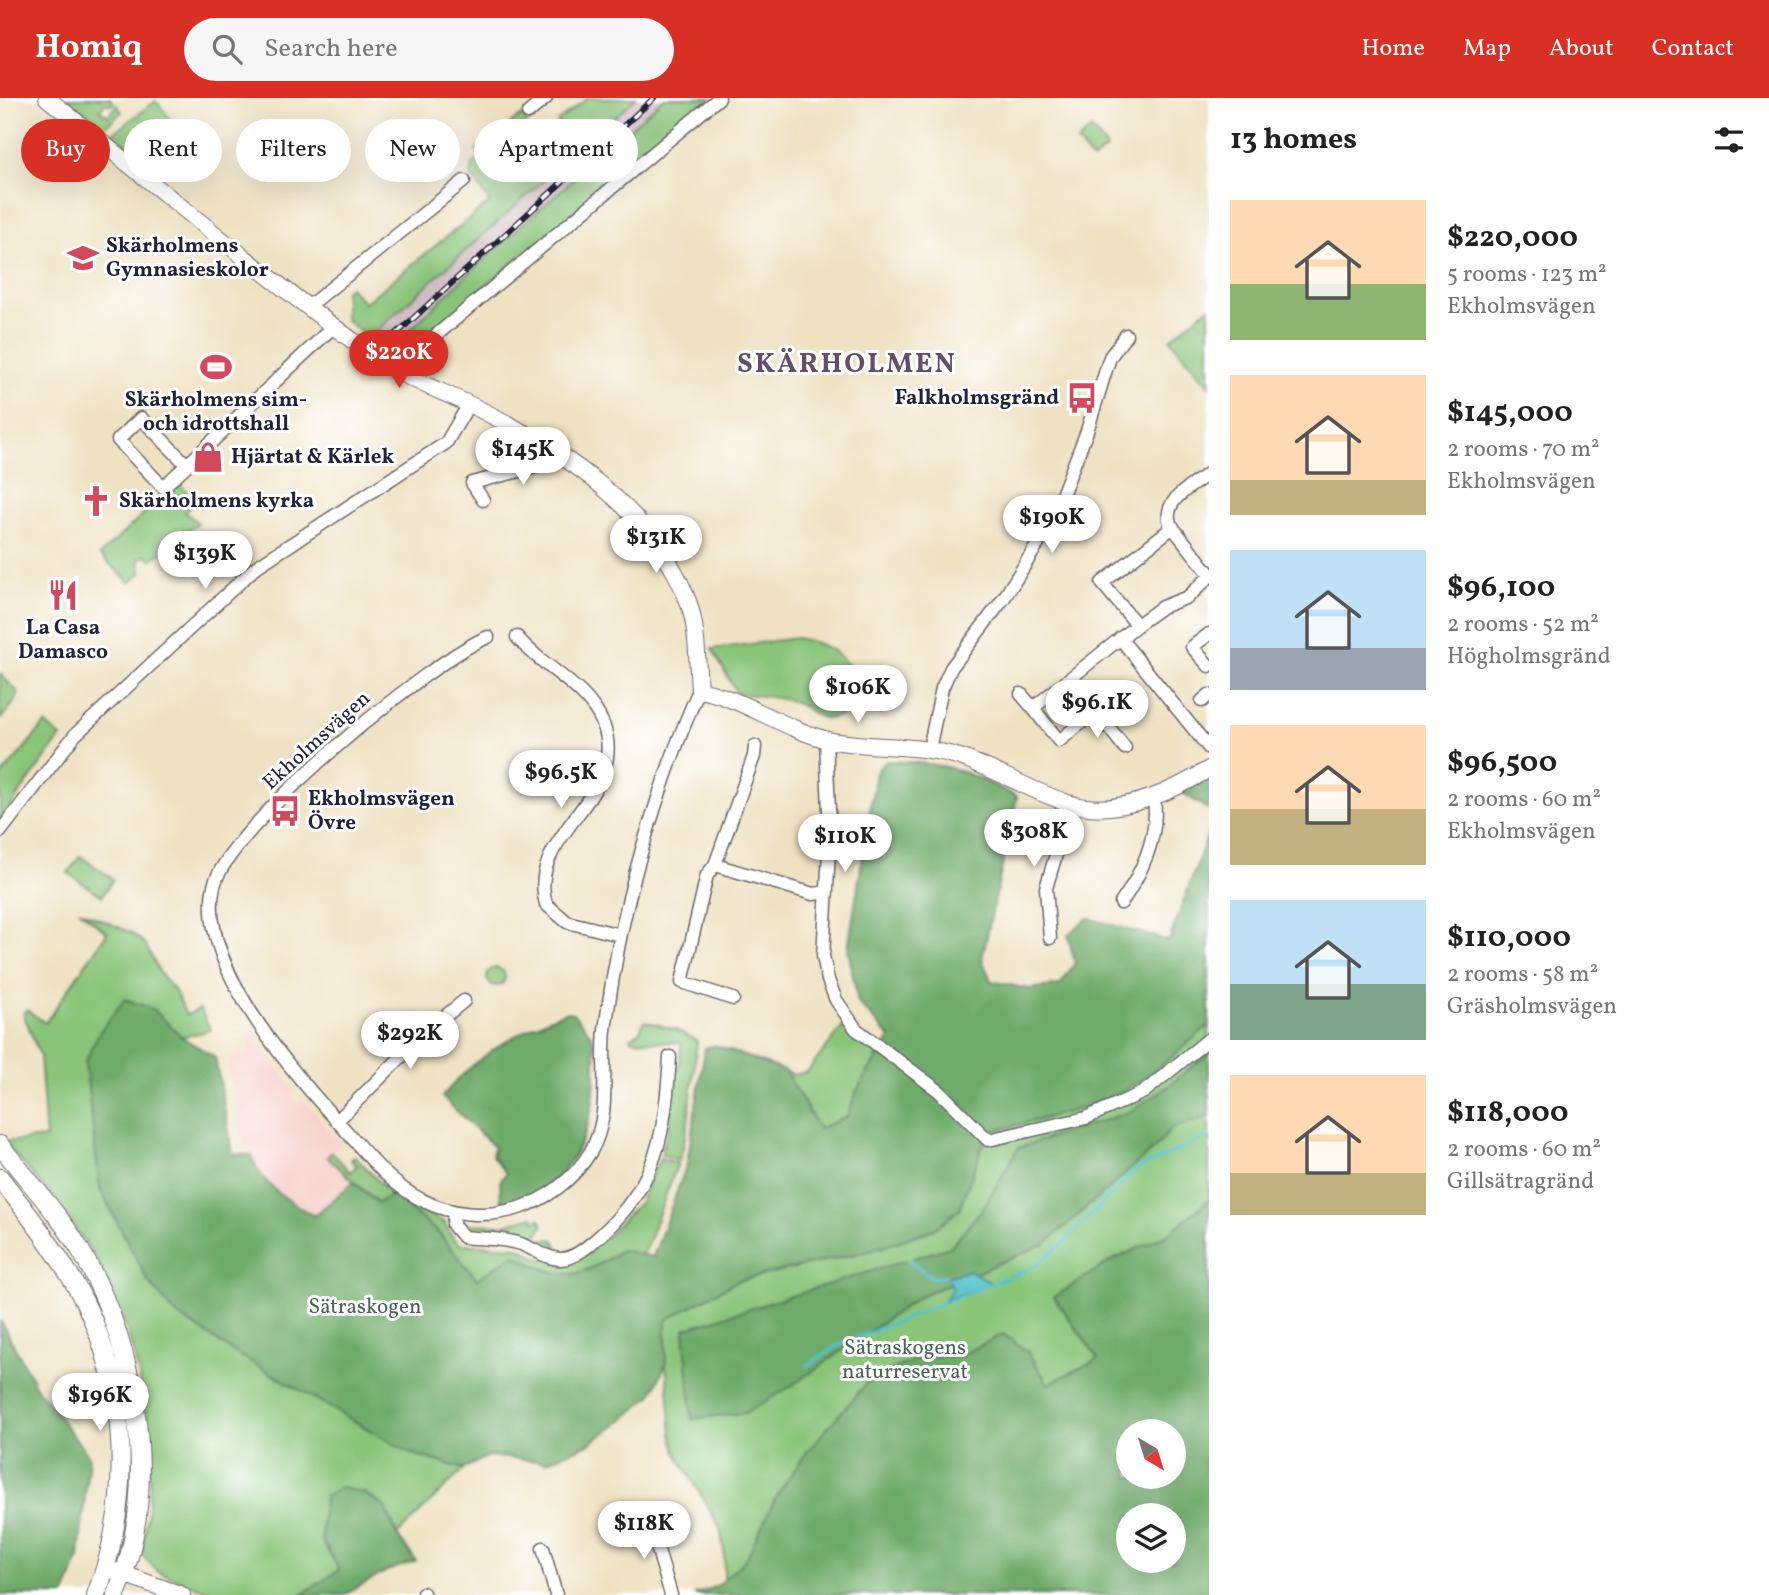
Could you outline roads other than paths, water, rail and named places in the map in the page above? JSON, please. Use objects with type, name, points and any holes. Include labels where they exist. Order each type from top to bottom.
[{"type":"main road","points":[[0,1145],[79,1249],[112,1315],[122,1350],[134,1409],[139,1465],[136,1510],[124,1575],[116,1595]]},
{"type":"main road","points":[[0,1178],[82,1298],[104,1350],[117,1413],[121,1474],[117,1517],[106,1568],[96,1595]]},
{"type":"street","name":"Ekholmsvägen","points":[[47,98],[379,359],[469,404],[561,455],[611,495],[653,538],[673,567],[688,603],[696,643],[699,690],[663,788],[620,935],[605,1032],[604,1105],[592,1149],[576,1172],[537,1202],[487,1215],[454,1213],[420,1199],[396,1184],[289,1069],[252,1015],[222,952],[213,925],[213,889],[232,851],[291,787],[390,703],[470,644],[488,637]]},
{"type":"street","points":[[527,113],[546,98]]},
{"type":"street","points":[[397,368],[719,98]]},
{"type":"street","points":[[309,306],[464,181]]},
{"type":"street","points":[[187,465],[141,418],[118,440],[163,487],[187,465],[334,326]]},
{"type":"street","points":[[929,749],[942,688],[950,668],[1004,598],[1051,523],[1087,431],[1110,357],[1126,335]]},
{"type":"street","points":[[0,832],[75,735],[256,567],[446,443],[469,404]]},
{"type":"street","points":[[483,500],[472,483],[543,465]]},
{"type":"street","points":[[1032,708],[1162,607],[1188,597],[1209,575],[1167,516],[1168,508],[1206,481]]},
{"type":"street","points":[[1137,625],[1102,583],[1173,527]]},
{"type":"street","points":[[1209,634],[1192,647],[1209,666]]},
{"type":"street","points":[[517,636],[525,647],[552,666],[579,692],[602,722],[607,741],[606,770],[552,852],[544,873],[546,904],[567,922],[620,935]]},
{"type":"street","points":[[1121,638],[1209,748]]},
{"type":"street","points":[[1070,678],[1125,748]]},
{"type":"street","points":[[699,690],[716,693],[781,724],[826,739],[929,749],[960,758],[1070,804],[1104,805],[1154,799],[1209,769]]},
{"type":"street","points":[[1021,694],[1059,741],[1096,711]]},
{"type":"street","points":[[826,739],[830,835],[823,956],[828,980],[845,1015],[869,1041],[939,1091],[988,1140],[1086,1118],[1144,1092],[1209,1039]]},
{"type":"street","points":[[733,999],[682,982],[707,875],[715,865],[755,746]]},
{"type":"street","points":[[1121,903],[1135,884],[1154,833],[1154,799]]},
{"type":"street","points":[[1050,938],[1046,888],[1070,804]]},
{"type":"street","points":[[715,865],[813,894],[827,892]]},
{"type":"street","points":[[337,1121],[428,1030],[464,1001]]},
{"type":"street","points":[[454,1213],[453,1225],[463,1237],[519,1243],[559,1259],[569,1257],[591,1244],[623,1215],[646,1180],[661,1144],[667,1114],[670,1057]]},
{"type":"street","points":[[649,1519],[671,1595]]},
{"type":"street","points":[[542,1548],[556,1595]]},
{"type":"street","points":[[106,1568],[182,1595]]},
{"type":"water","points":[[970,1270],[992,1284],[945,1300],[953,1287],[946,1277]]},
{"type":"waterway","points":[[807,1366],[837,1346],[1035,1266],[1063,1243],[1135,1170],[1209,1136]]},
{"type":"waterway","points":[[908,1260],[931,1277],[946,1277]]},
{"type":"railway","points":[[382,347],[654,98]]},
{"type":"place","name":"Skärholmens Gymnasieskolor","points":[[83,258]]},
{"type":"place","name":"Skärholmens sim- och idrottshall","points":[[216,367]]},
{"type":"place","name":"Falkholmsgränd","points":[[1082,398]]},
{"type":"place","name":"Hjärtat & Kärlek","points":[[208,457]]},
{"type":"place","name":"Skärholmens kyrka","points":[[96,501]]},
{"type":"place","name":"La Casa Damasco","points":[[63,595]]},
{"type":"place","name":"Ekholmsvägen Övre","points":[[285,811]]},
{"type":"district","name":"SKÄRHOLMEN","points":[[847,364]]},
{"type":"park label","name":"Sätraskogen","points":[[365,1307]]},
{"type":"park label","name":"Sätraskogens naturreservat","points":[[905,1360]]}]
